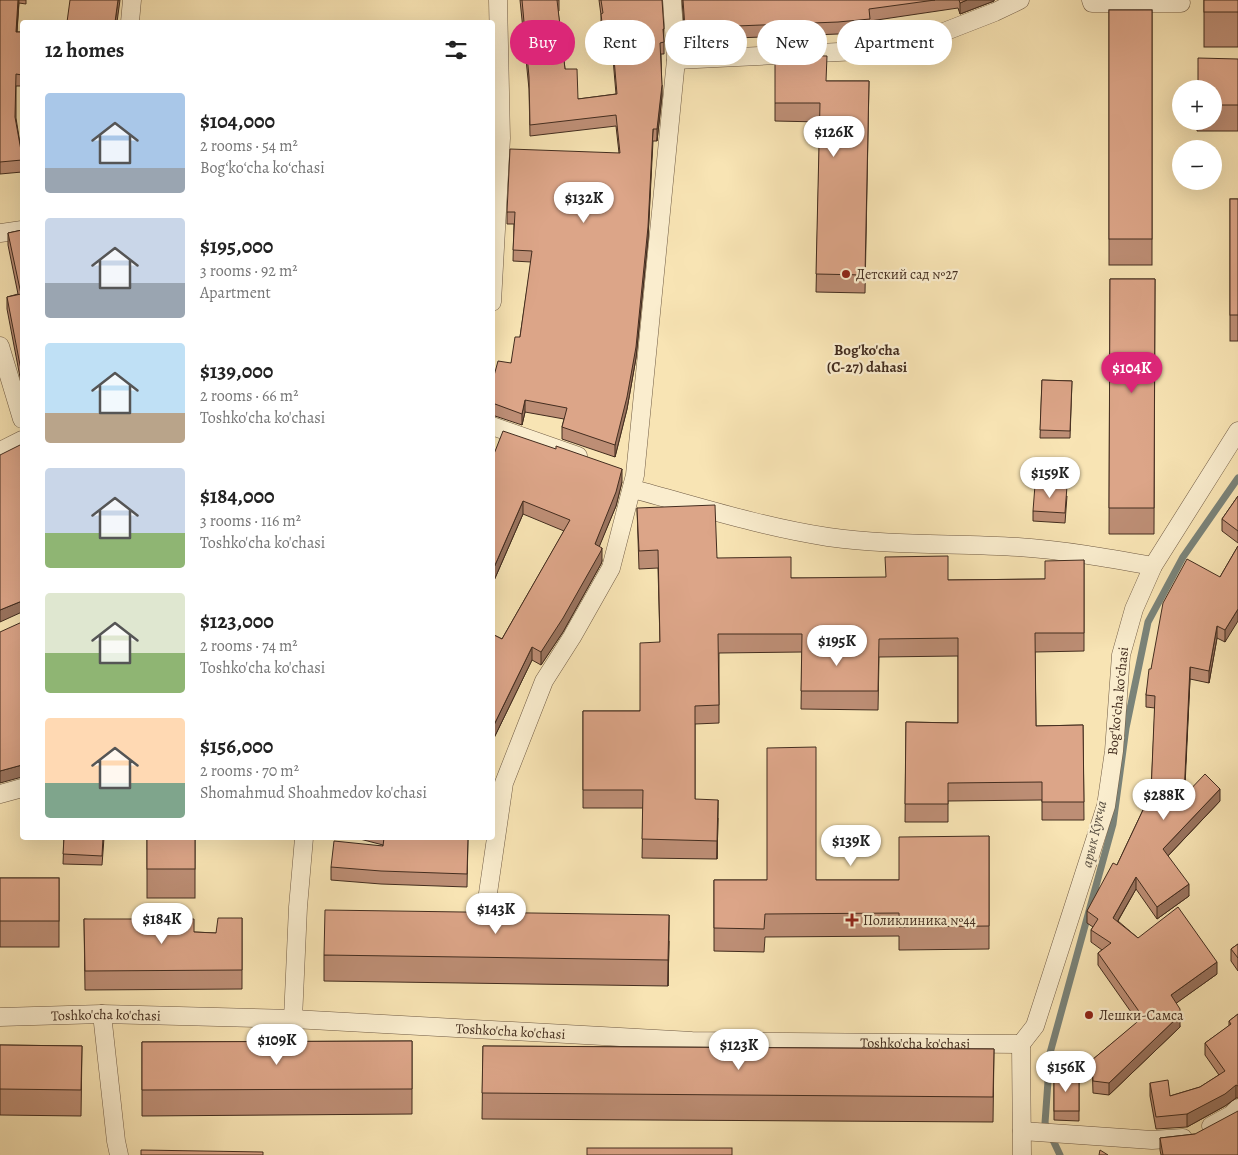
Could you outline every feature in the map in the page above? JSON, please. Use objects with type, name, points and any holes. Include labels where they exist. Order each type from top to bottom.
[{"type":"street","points":[[130,20],[132,0]]},
{"type":"street","points":[[495,247],[501,138],[498,0]]},
{"type":"street","points":[[672,0],[673,20]]},
{"type":"street","points":[[747,57],[900,49],[995,12],[1020,0]]},
{"type":"street","points":[[1091,0],[1092,3],[1181,3]]},
{"type":"street","points":[[486,907],[504,783],[544,681],[572,637],[611,568],[634,482],[676,65]]},
{"type":"street","points":[[0,233],[20,230]]},
{"type":"street","points":[[0,346],[20,413]]},
{"type":"street","points":[[495,427],[591,460]]},
{"type":"street","name":"Bogʻkoʻcha koʻchasi","points":[[1021,1044],[1035,1026],[1106,806],[1114,752],[1121,655],[1134,609],[1153,566],[1238,431]]},
{"type":"street","points":[[0,452],[20,441]]},
{"type":"street","points":[[618,469],[634,482],[788,530],[872,542],[1018,547],[1078,553],[1153,566]]},
{"type":"street","points":[[0,794],[20,789]]},
{"type":"street","points":[[293,1019],[304,840]]},
{"type":"street","points":[[102,1014],[119,1155]]},
{"type":"street","name":"Toshko'cha ko'chasi","points":[[0,1017],[102,1014],[293,1019],[692,1041],[1021,1044]]},
{"type":"street","points":[[1021,1044],[1022,1155]]},
{"type":"street","points":[[1022,1131],[1152,1140],[1190,1137],[1231,1115],[1238,1108]]},
{"type":"building","points":[[0,0],[18,0],[16,32],[20,32],[20,75],[16,74],[15,117],[20,145],[20,160],[0,162]]},
{"type":"building","points":[[70,0],[118,0],[115,20],[67,20]]},
{"type":"building","points":[[522,0],[557,0],[559,20],[524,20]]},
{"type":"building","points":[[601,0],[662,0],[664,42],[660,43],[662,85],[657,129],[653,129],[648,227],[636,347],[627,397],[615,445],[562,427],[567,408],[525,400],[522,414],[495,404],[495,372],[498,361],[511,363],[515,337],[520,337],[532,251],[513,250],[515,212],[507,212],[510,149],[620,153],[616,115],[530,125],[528,65],[565,65],[565,69],[577,69],[578,99],[617,94],[615,65],[655,65],[655,20],[602,20],[601,14],[603,13]]},
{"type":"building","points":[[683,0],[935,0],[869,9],[870,19],[837,20],[837,22],[827,22],[827,20],[757,20],[757,25],[747,26],[747,20],[684,20]]},
{"type":"building","points":[[1204,0],[1238,0],[1238,12],[1204,12]]},
{"type":"building","points":[[1109,10],[1152,10],[1152,239],[1109,239]]},
{"type":"building","points":[[1198,58],[1238,59],[1238,105],[1222,105],[1222,80],[1198,80]]},
{"type":"building","points":[[775,65],[827,65],[826,81],[869,81],[865,275],[816,274],[820,103],[775,103]]},
{"type":"building","points":[[1230,199],[1238,199],[1238,315],[1230,315]]},
{"type":"building","points":[[20,230],[20,289],[8,233]]},
{"type":"building","points":[[1110,279],[1155,279],[1154,508],[1109,508]]},
{"type":"building","points":[[20,294],[20,365],[7,297]]},
{"type":"building","points":[[1042,380],[1072,381],[1070,431],[1040,430]]},
{"type":"building","points":[[503,431],[556,449],[556,446],[622,469],[616,492],[595,544],[602,548],[601,551],[563,618],[541,652],[532,647],[495,723],[495,636],[502,639],[570,520],[523,501],[495,565],[495,451]]},
{"type":"building","points":[[20,445],[20,602],[0,610],[0,455]]},
{"type":"building","points":[[1035,485],[1067,486],[1065,513],[1033,511]]},
{"type":"building","points":[[1238,496],[1238,531],[1222,519]]},
{"type":"building","points":[[715,505],[717,558],[791,557],[791,578],[886,577],[885,557],[948,556],[948,580],[1045,579],[1045,561],[1084,560],[1084,633],[1035,633],[1036,726],[1083,725],[1084,802],[1042,802],[1042,782],[948,783],[948,804],[905,804],[906,722],[958,723],[958,638],[879,639],[878,691],[801,691],[802,634],[718,634],[719,705],[695,706],[695,799],[718,800],[717,841],[642,839],[643,790],[583,790],[583,711],[640,711],[640,643],[660,642],[658,550],[639,551],[637,508]]},
{"type":"building","points":[[1238,546],[1238,609],[1225,630],[1217,626],[1209,671],[1190,667],[1184,796],[1205,774],[1220,789],[1163,849],[1189,884],[1157,907],[1136,877],[1113,918],[1138,938],[1178,907],[1217,962],[1171,995],[1180,1009],[1180,1015],[1109,1083],[1093,1081],[1092,1060],[1143,1017],[1098,953],[1111,943],[1091,930],[1098,919],[1087,911],[1113,863],[1117,865],[1151,793],[1155,696],[1146,695],[1149,669],[1151,669],[1163,603],[1187,559],[1220,577]]},
{"type":"building","points":[[20,623],[20,766],[0,771],[0,632]]},
{"type":"building","points":[[816,747],[816,880],[899,880],[899,837],[989,836],[989,926],[899,927],[899,913],[765,914],[764,929],[714,928],[714,880],[767,880],[767,748]]},
{"type":"building","points":[[64,840],[103,840],[102,856],[63,854]]},
{"type":"building","points":[[147,840],[195,840],[195,869],[147,869]]},
{"type":"building","points":[[384,840],[468,840],[467,874],[331,867],[334,841],[383,846]]},
{"type":"building","points":[[0,878],[59,878],[59,921],[0,921]]},
{"type":"building","points":[[325,910],[669,915],[668,960],[324,955]]},
{"type":"building","points":[[218,918],[242,918],[242,970],[85,971],[84,919],[194,919],[194,932],[216,933]]},
{"type":"building","points":[[1238,944],[1238,958],[1231,949]]},
{"type":"building","points":[[1238,1014],[1238,1086],[1236,1085],[1225,1094],[1187,1114],[1156,1117],[1150,1083],[1168,1080],[1170,1096],[1200,1087],[1225,1071],[1205,1043],[1231,1024],[1229,1021]]},
{"type":"building","points":[[412,1041],[412,1089],[142,1090],[142,1042]]},
{"type":"building","points":[[0,1045],[82,1046],[81,1090],[0,1089]]},
{"type":"building","points":[[483,1046],[994,1049],[993,1097],[482,1093]]},
{"type":"building","points":[[1054,1075],[1079,1075],[1079,1111],[1054,1111]]},
{"type":"building","points":[[1238,1111],[1238,1155],[1163,1155],[1160,1138],[1195,1134]]},
{"type":"building","points":[[587,1148],[732,1148],[732,1155],[587,1155]]},
{"type":"building","points":[[141,1150],[263,1152],[263,1155],[141,1155]]},
{"type":"building","points":[[1100,1150],[1108,1155],[1099,1155]]},
{"type":"waterway","name":"арык Кукча","points":[[1060,1155],[1045,1123],[1050,1053],[1113,824],[1126,728],[1148,622],[1183,557],[1238,478]]},
{"type":"place","name":"Детский сад №27","points":[[846,274]]},
{"type":"place","name":"Поликлиника №44","points":[[852,920]]},
{"type":"place","name":"Лешки-Самса","points":[[1089,1015]]},
{"type":"district","name":"Bog'ko'cha (C-27) dahasi","points":[[867,358]]}]
